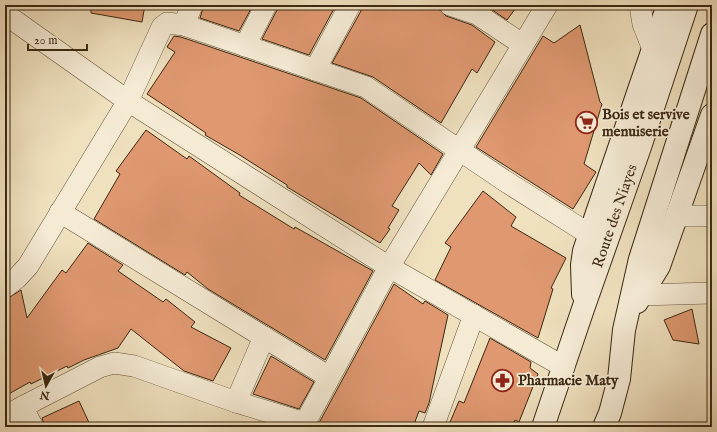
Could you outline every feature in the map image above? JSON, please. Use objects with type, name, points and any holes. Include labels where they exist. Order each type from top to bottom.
[{"type":"main road","points":[[582,309],[582,265],[584,251],[668,5]]},
{"type":"main road","name":"Route des Niayes","points":[[543,427],[582,309],[640,147],[687,5]]},
{"type":"main road","points":[[604,427],[610,413],[619,379],[624,330],[640,259],[712,34]]},
{"type":"main road","points":[[624,330],[640,295],[659,266],[712,115]]},
{"type":"street","points":[[184,25],[192,5]]},
{"type":"street","points":[[244,46],[266,5]]},
{"type":"street","points":[[315,70],[350,5]]},
{"type":"street","points":[[450,5],[477,14],[522,44]]},
{"type":"street","points":[[33,427],[13,412],[100,367],[114,363],[134,366],[306,425],[329,377],[389,267],[522,44],[547,5]]},
{"type":"street","points":[[640,5],[643,24],[653,49]]},
{"type":"street","points":[[5,14],[128,101],[389,267],[564,367]]},
{"type":"street","points":[[5,287],[17,278],[28,266],[128,101],[162,27],[167,23],[184,25],[366,87],[505,182],[589,234]]},
{"type":"street","points":[[60,212],[329,377]]},
{"type":"street","points":[[676,216],[712,216]]},
{"type":"street","points":[[640,295],[712,293]]},
{"type":"street","points":[[433,427],[474,315]]},
{"type":"street","points":[[236,402],[264,337]]},
{"type":"building","points":[[91,5],[145,5],[142,22],[91,13]]},
{"type":"building","points":[[204,5],[253,5],[239,31],[200,18]]},
{"type":"building","points":[[278,5],[336,5],[309,55],[262,39],[277,10]]},
{"type":"building","points":[[362,5],[423,5],[440,10],[446,16],[472,25],[495,42],[477,73],[472,69],[441,123],[373,77],[332,63],[361,11]]},
{"type":"building","points":[[485,5],[518,5],[507,20]]},
{"type":"building","points":[[580,25],[600,102],[602,104],[584,164],[596,172],[573,209],[476,147],[543,36],[554,43]]},
{"type":"building","points":[[174,36],[181,37],[361,98],[443,154],[431,175],[419,163],[392,206],[399,210],[388,228],[390,229],[380,243],[205,135],[206,133],[147,94],[175,52],[167,47]]},
{"type":"building","points":[[146,130],[187,159],[189,156],[240,193],[239,195],[294,229],[295,227],[373,271],[325,360],[208,289],[187,272],[185,275],[94,219],[120,174],[116,171]]},
{"type":"building","points":[[483,191],[516,217],[511,226],[566,258],[551,288],[553,289],[538,338],[435,280],[451,247],[445,243]]},
{"type":"building","points":[[88,243],[123,265],[118,271],[163,302],[166,299],[195,322],[191,327],[231,348],[213,381],[184,371],[131,329],[118,348],[84,360],[68,368],[67,366],[31,384],[30,382],[5,396],[5,300],[21,290],[27,318],[62,270],[66,273]]},
{"type":"building","points":[[394,284],[423,304],[425,301],[448,315],[429,403],[425,413],[419,411],[413,427],[323,427],[319,423]]},
{"type":"building","points":[[692,309],[699,344],[673,340],[664,320]]},
{"type":"building","points":[[490,338],[531,362],[530,368],[538,374],[519,422],[515,420],[512,427],[448,427],[459,401],[464,403]]},
{"type":"building","points":[[271,356],[314,382],[299,409],[253,394]]},
{"type":"building","points":[[79,401],[91,427],[45,427],[42,418]]},
{"type":"place","name":"Bois et servive menuiserie","points":[[586,123]]},
{"type":"place","name":"Pharmacie Maty","points":[[503,380]]}]
